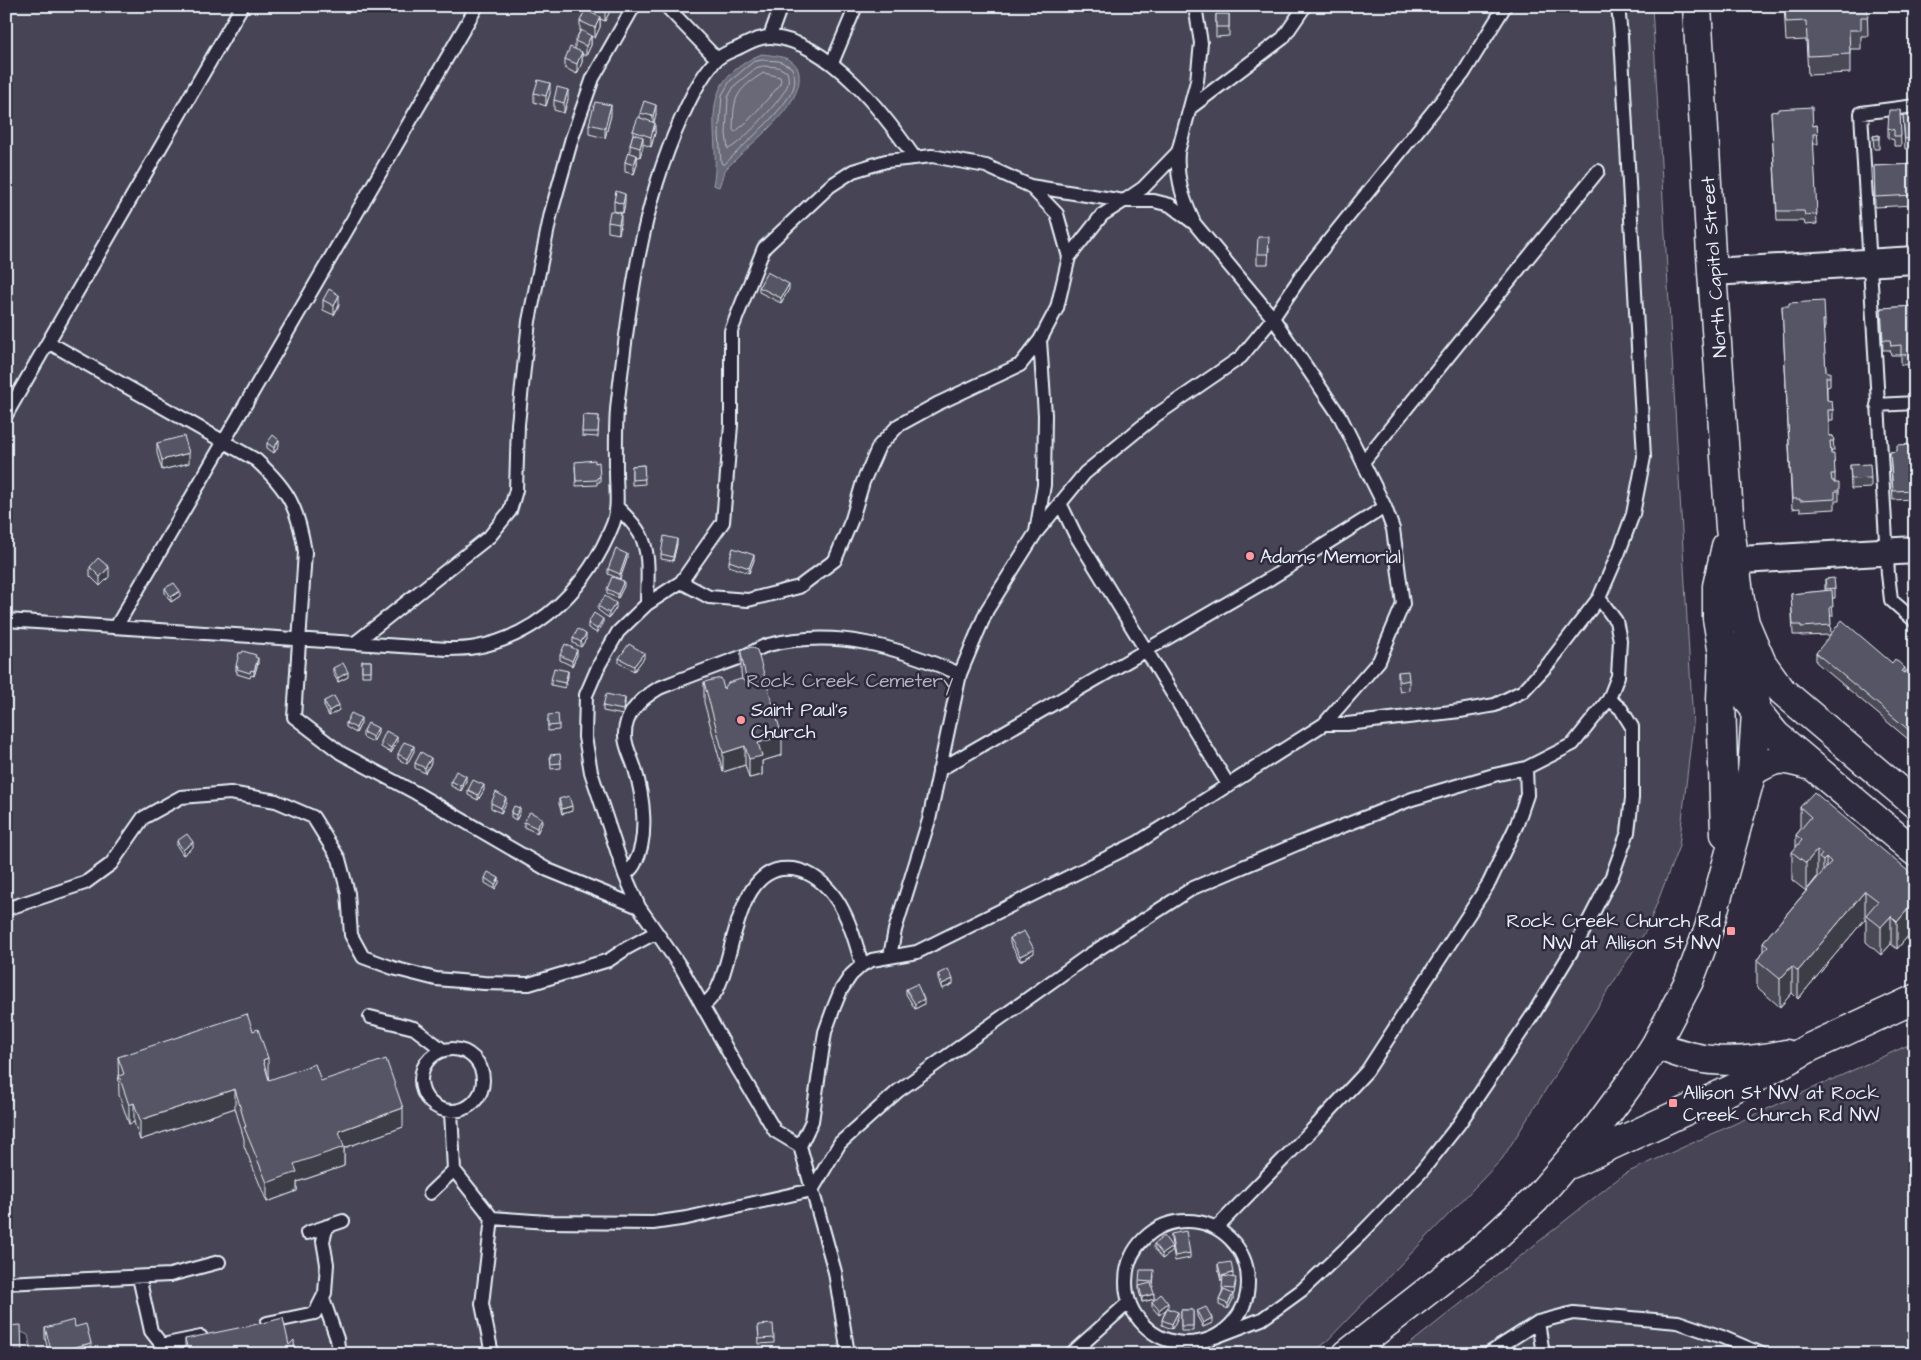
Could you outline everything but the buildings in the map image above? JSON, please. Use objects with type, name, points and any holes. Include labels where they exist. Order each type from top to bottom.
[{"type":"street","name":"North Capitol Street","points":[[1697,6],[1712,272],[1730,528],[1729,561],[1717,586],[1717,618],[1723,654]]},
{"type":"street","points":[[1712,272],[1915,260]]},
{"type":"street","points":[[1347,1354],[1502,1230],[1536,1199],[1565,1167],[1619,1099],[1656,1044],[1689,981],[1714,912],[1752,772],[1756,712],[1755,688],[1745,623],[1729,561],[1915,550]]},
{"type":"street","points":[[1745,623],[1762,663],[1782,691],[1915,804]]},
{"type":"street","points":[[1723,654],[1737,686],[1771,730],[1811,766],[1915,852]]},
{"type":"street","points":[[1723,654],[1722,729],[1726,822],[1723,876]]},
{"type":"street","points":[[1752,772],[1770,761],[1786,759],[1811,766]]},
{"type":"street","points":[[1565,1167],[1756,1078],[1809,1048],[1915,999]]},
{"type":"street","points":[[1656,1044],[1697,1058],[1718,1061],[1758,1059],[1809,1048]]},
{"type":"lane","points":[[6,415],[242,6]]},
{"type":"lane","points":[[116,627],[477,6]]},
{"type":"lane","points":[[355,643],[490,536],[510,511],[516,490],[518,424],[529,320],[551,213],[572,138],[593,78],[634,6]]},
{"type":"lane","points":[[666,6],[717,59]]},
{"type":"lane","points":[[770,36],[781,6]]},
{"type":"lane","points":[[832,63],[856,6]]},
{"type":"lane","points":[[1194,223],[1182,197],[1176,168],[1178,152],[1197,81],[1201,43],[1195,6]]},
{"type":"lane","points":[[1190,108],[1283,38],[1305,6]]},
{"type":"lane","points":[[890,956],[895,930],[929,820],[960,674],[987,610],[1035,534],[1085,473],[1155,416],[1241,357],[1273,318],[1306,269],[1464,74],[1505,6]]},
{"type":"lane","points":[[1324,724],[1357,723],[1495,705],[1523,691],[1549,663],[1598,598],[1619,552],[1633,514],[1644,456],[1618,6]]},
{"type":"lane","points":[[6,620],[447,649],[473,648],[509,638],[559,607],[581,582],[596,559],[613,523],[617,507],[616,447],[618,403],[628,316],[642,242],[659,175],[676,131],[694,90],[717,59],[747,43],[770,36],[802,45],[832,63],[863,93],[898,133],[915,158]]},
{"type":"lane","points":[[1915,106],[1861,113],[1886,552],[1891,600],[1915,621]]},
{"type":"lane","points":[[681,582],[709,597],[748,600],[798,588],[835,560],[852,519],[863,482],[879,446],[899,425],[937,404],[1020,365],[1040,340],[1057,308],[1069,256],[1102,215],[1143,188],[1178,152]]},
{"type":"lane","points":[[800,1146],[775,1131],[682,969],[639,907],[625,875],[591,772],[585,737],[586,695],[599,665],[618,632],[647,604],[681,582],[723,522],[731,425],[731,331],[764,248],[830,186],[853,171],[886,161],[932,156],[986,166],[1030,186],[1124,201],[1154,201],[1170,205],[1194,223],[1273,318],[1341,418],[1385,507],[1393,529],[1403,604],[1379,661],[1324,724],[1229,786],[1136,843],[917,952],[872,960],[862,965],[851,975],[834,1007],[823,1042],[812,1121],[800,1146],[835,1272],[848,1354]]},
{"type":"lane","points":[[1363,462],[1598,171]]},
{"type":"lane","points":[[1030,186],[1057,214],[1069,256]]},
{"type":"lane","points":[[1035,534],[1044,485],[1045,414],[1040,340]]},
{"type":"lane","points":[[48,342],[256,460],[286,492],[296,510],[305,552],[294,717],[341,753],[416,793],[548,870],[639,907]]},
{"type":"lane","points":[[1878,405],[1915,402]]},
{"type":"lane","points":[[1060,503],[1075,534],[1229,786]]},
{"type":"lane","points":[[617,507],[641,534],[645,550],[647,604]]},
{"type":"lane","points":[[939,770],[1271,578],[1385,507]]},
{"type":"lane","points":[[492,1218],[547,1222],[653,1223],[687,1218],[812,1190],[840,1143],[898,1091],[1089,954],[1193,888],[1297,844],[1412,799],[1526,768],[1573,744],[1609,699],[1618,676],[1620,640],[1616,621],[1598,598]]},
{"type":"lane","points":[[625,875],[635,865],[643,832],[641,793],[626,741],[626,726],[640,702],[654,691],[766,646],[799,639],[845,639],[874,644],[926,660],[960,674]]},
{"type":"lane","points":[[1215,1337],[1232,1324],[1245,1301],[1248,1272],[1236,1246],[1225,1234],[1216,1228],[1202,1222],[1186,1220],[1164,1224],[1146,1236],[1136,1246],[1127,1265],[1125,1282],[1128,1303],[1142,1325],[1170,1341],[1182,1344],[1203,1341],[1215,1337],[1262,1319],[1302,1290],[1360,1235],[1421,1172],[1460,1124],[1534,1013],[1582,934],[1612,876],[1628,832],[1632,798],[1632,727],[1621,709],[1609,699]]},
{"type":"lane","points":[[1216,1228],[1367,1071],[1490,883],[1520,817],[1527,795],[1526,768]]},
{"type":"lane","points":[[6,909],[85,883],[111,864],[143,818],[181,797],[230,793],[276,801],[313,817],[339,859],[348,893],[351,935],[363,957],[393,968],[436,979],[529,984],[609,960],[656,933]]},
{"type":"lane","points":[[704,1006],[712,998],[720,984],[738,920],[749,895],[761,880],[778,870],[798,869],[819,880],[829,889],[846,918],[862,965]]},
{"type":"lane","points":[[370,1017],[414,1028],[443,1050]]},
{"type":"lane","points":[[454,1049],[464,1051],[474,1057],[480,1066],[483,1076],[483,1087],[479,1097],[472,1105],[462,1110],[442,1110],[430,1102],[422,1089],[420,1079],[422,1070],[434,1054],[443,1050],[454,1049]]},
{"type":"lane","points":[[451,1111],[454,1170],[492,1218],[482,1304],[492,1354]]},
{"type":"lane","points":[[430,1193],[454,1170]]},
{"type":"lane","points":[[307,1234],[343,1221]]},
{"type":"lane","points":[[258,1325],[316,1313],[325,1293],[327,1264],[323,1241],[328,1226]]},
{"type":"lane","points":[[6,1282],[170,1275],[219,1262]]},
{"type":"lane","points":[[139,1277],[151,1332],[162,1345],[210,1335]]},
{"type":"lane","points":[[323,1298],[337,1339],[339,1354]]},
{"type":"lane","points":[[1071,1354],[1128,1303]]},
{"type":"lane","points":[[1488,1354],[1538,1322],[1573,1313],[1678,1322],[1722,1337],[1762,1354]]},
{"type":"lane","points":[[1538,1322],[1543,1354]]},
{"type":"green space","name":"Rock Creek Cemetery","points":[[6,6],[1652,6],[1693,724],[1679,846],[1647,929],[1502,1159],[1325,1343],[1312,1354],[32,1354],[28,1335],[6,1325]]},
{"type":"green space","points":[[1915,1042],[1915,1354],[1397,1354],[1624,1174]]},
{"type":"water","points":[[762,54],[779,56],[790,60],[797,68],[799,74],[798,85],[794,97],[777,120],[727,168],[719,187],[713,185],[715,170],[714,124],[718,94],[724,81],[735,70]]},
{"type":"place","name":"Adams Memorial","points":[[1250,556]]},
{"type":"place","name":"Saint Paul's Church","points":[[741,720]]},
{"type":"place","name":"Rock Creek Church Rd NW at Allison St NW","points":[[1731,931]]},
{"type":"place","name":"Allison St NW at Rock Creek Church Rd NW","points":[[1673,1103]]}]
